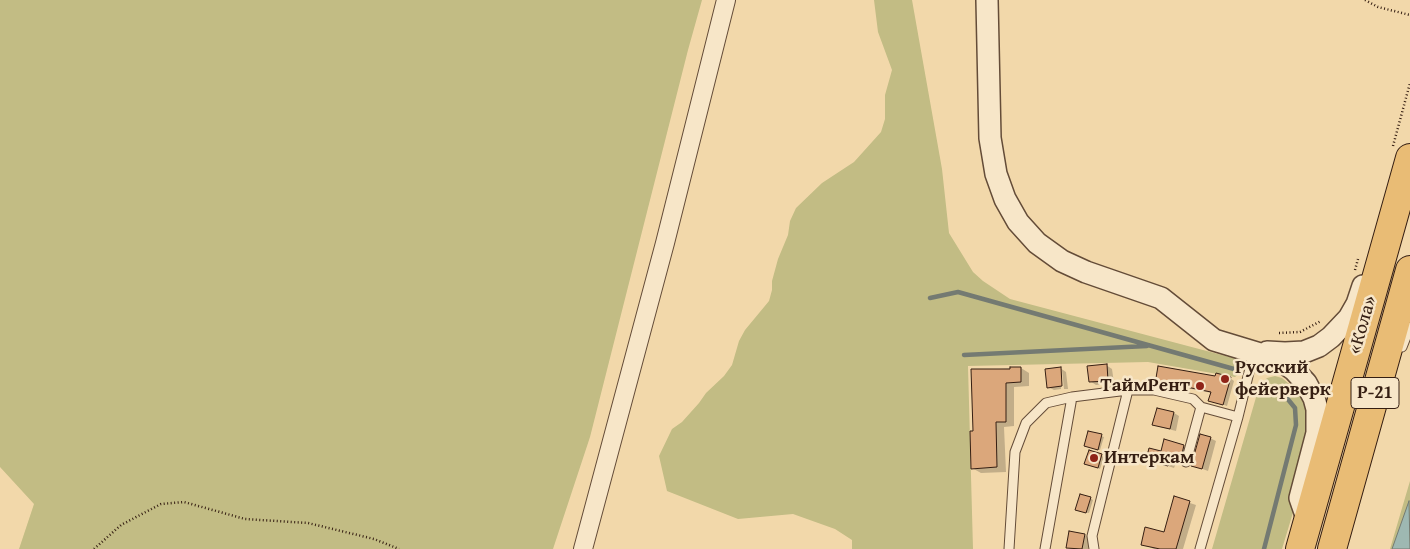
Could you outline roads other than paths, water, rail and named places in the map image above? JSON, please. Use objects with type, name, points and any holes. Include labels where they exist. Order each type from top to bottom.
[{"type":"main road","name":"«Кола»","points":[[1300,549],[1399,197],[1401,153]]},
{"type":"main road","name":"«Кола»","points":[[1332,549],[1410,270]]},
{"type":"street","points":[[583,549],[662,253],[726,0]]},
{"type":"street","points":[[987,0],[990,138],[996,174],[1005,199],[1018,222],[1037,243],[1062,261],[1086,272],[1161,298],[1214,340],[1280,360],[1294,370],[1306,384],[1318,409],[1317,432],[1300,498],[1308,521]]},
{"type":"street","points":[[1254,351],[1304,352],[1319,346],[1341,328],[1357,304],[1386,211],[1399,197]]},
{"type":"lane","points":[[1399,357],[1404,339],[1410,327]]},
{"type":"lane","points":[[1200,549],[1238,417],[1254,351]]},
{"type":"lane","points":[[1009,549],[1015,452],[1026,423],[1046,403],[1072,397],[1128,390],[1154,390],[1188,397],[1201,407],[1238,417]]},
{"type":"lane","points":[[1094,549],[1092,536],[1128,390]]},
{"type":"lane","points":[[1045,549],[1072,397]]},
{"type":"lane","points":[[1186,462],[1201,407]]},
{"type":"water","points":[[1409,501],[1410,549],[1392,549]]},
{"type":"waterway","points":[[930,298],[958,292],[1234,369]]},
{"type":"waterway","points":[[964,355],[1147,346]]},
{"type":"waterway","points":[[1264,549],[1296,425],[1295,408],[1278,387]]},
{"type":"place","name":"Русский фейерверк","points":[[1225,379]]},
{"type":"place","name":"ТаймРент","points":[[1200,386]]},
{"type":"place","name":"Интеркам","points":[[1094,458]]}]
